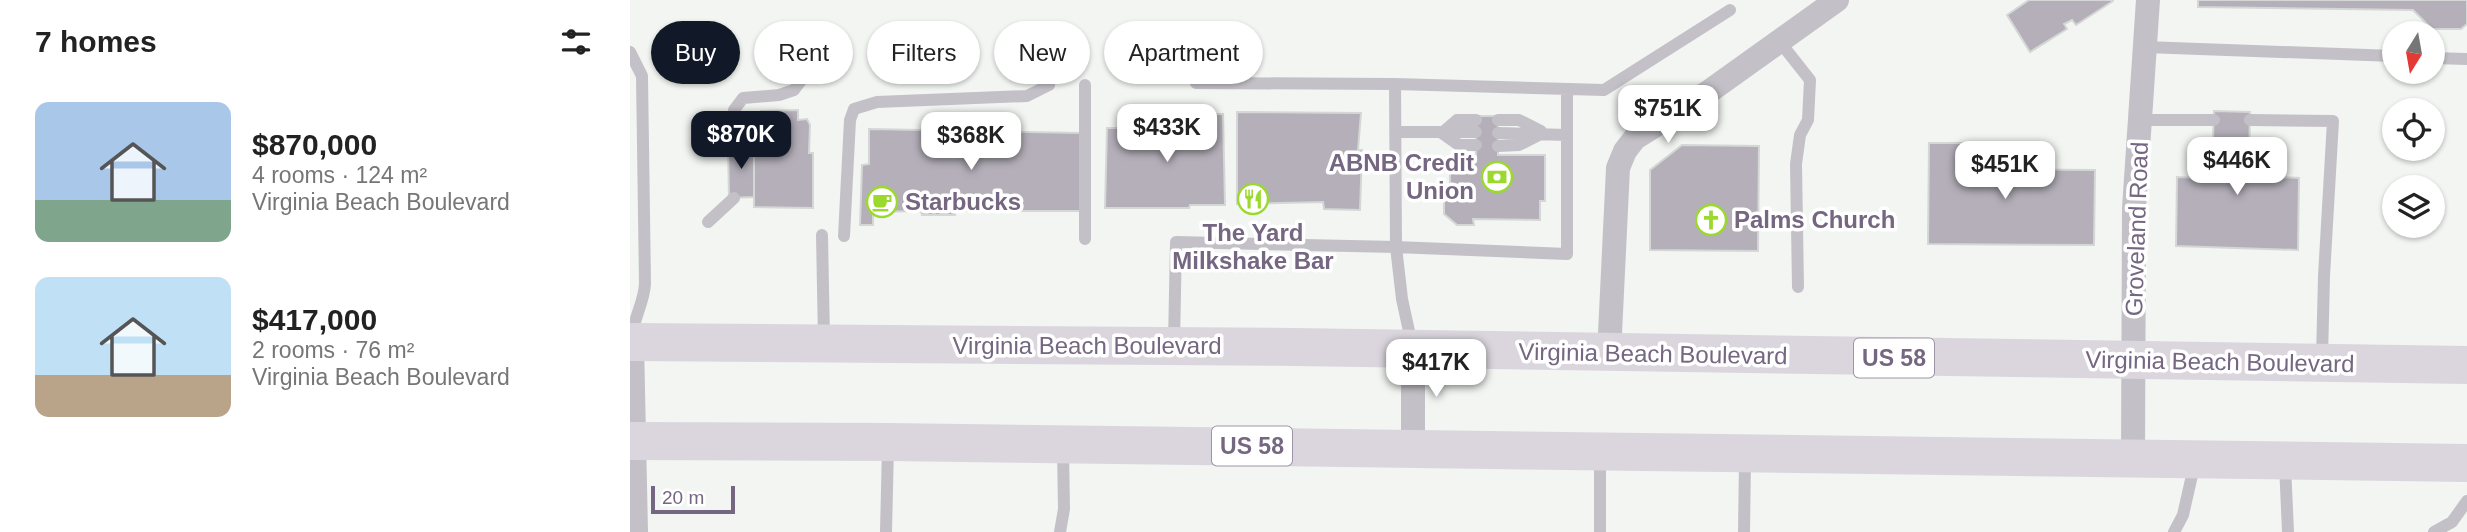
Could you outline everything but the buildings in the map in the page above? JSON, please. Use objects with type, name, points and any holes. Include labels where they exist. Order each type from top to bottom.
[{"type":"main road","name":"Virginia Beach Boulevard","points":[[631,339],[2467,365]]},
{"type":"main road","name":"US 58","points":[[632,441],[1063,444],[2467,463]]},
{"type":"street","points":[[1609,354],[1618,169],[1625,151],[1635,138],[1707,93],[1837,0]]},
{"type":"street","name":"Groveland Road","points":[[2133,459],[2134,208],[2148,0]]},
{"type":"street","points":[[631,339],[636,532]]},
{"type":"street","points":[[1413,349],[1413,449]]},
{"type":"lane","points":[[1263,83],[1604,90],[1730,10]]},
{"type":"lane","points":[[1780,42],[1810,80],[1808,120],[1800,135],[1796,164],[1798,287]]},
{"type":"lane","points":[[2145,47],[2382,56]]},
{"type":"lane","points":[[630,52],[642,76],[645,284],[645,295],[631,339]]},
{"type":"lane","points":[[2445,59],[2467,60]]},
{"type":"lane","points":[[734,145],[734,110],[743,98],[779,95],[794,90],[798,84]]},
{"type":"lane","points":[[1395,84],[1396,247],[1402,299],[1413,349]]},
{"type":"lane","points":[[845,236],[850,120],[854,109],[877,102],[1027,96],[1049,85]]},
{"type":"lane","points":[[1085,85],[1085,239]]},
{"type":"lane","points":[[1174,347],[1176,242],[1567,254],[1567,91]]},
{"type":"lane","points":[[1545,133],[1519,145],[1498,133],[1519,120],[1545,133],[1567,135]]},
{"type":"lane","points":[[2140,120],[2214,120]]},
{"type":"lane","points":[[2250,120],[2333,121],[2322,363]]},
{"type":"lane","points":[[1395,132],[1476,133]]},
{"type":"lane","points":[[708,222],[734,198]]},
{"type":"lane","points":[[822,235],[824,343]]},
{"type":"lane","points":[[886,532],[888,442]]},
{"type":"lane","points":[[1060,532],[1064,509],[1063,444]]},
{"type":"lane","points":[[1600,452],[1600,532]]},
{"type":"lane","points":[[1744,532],[1745,454]]},
{"type":"lane","points":[[2174,532],[2183,515],[2195,459]]},
{"type":"lane","points":[[2285,461],[2288,532]]},
{"type":"lane","points":[[2434,532],[2452,522],[2465,509]]},
{"type":"place","name":"ABNB Credit Union","points":[[1497,177]]},
{"type":"place","name":"The Yard Milkshake Bar","points":[[1253,199]]},
{"type":"place","name":"Starbucks","points":[[882,202]]},
{"type":"place","name":"Palms Church","points":[[1711,220]]}]
